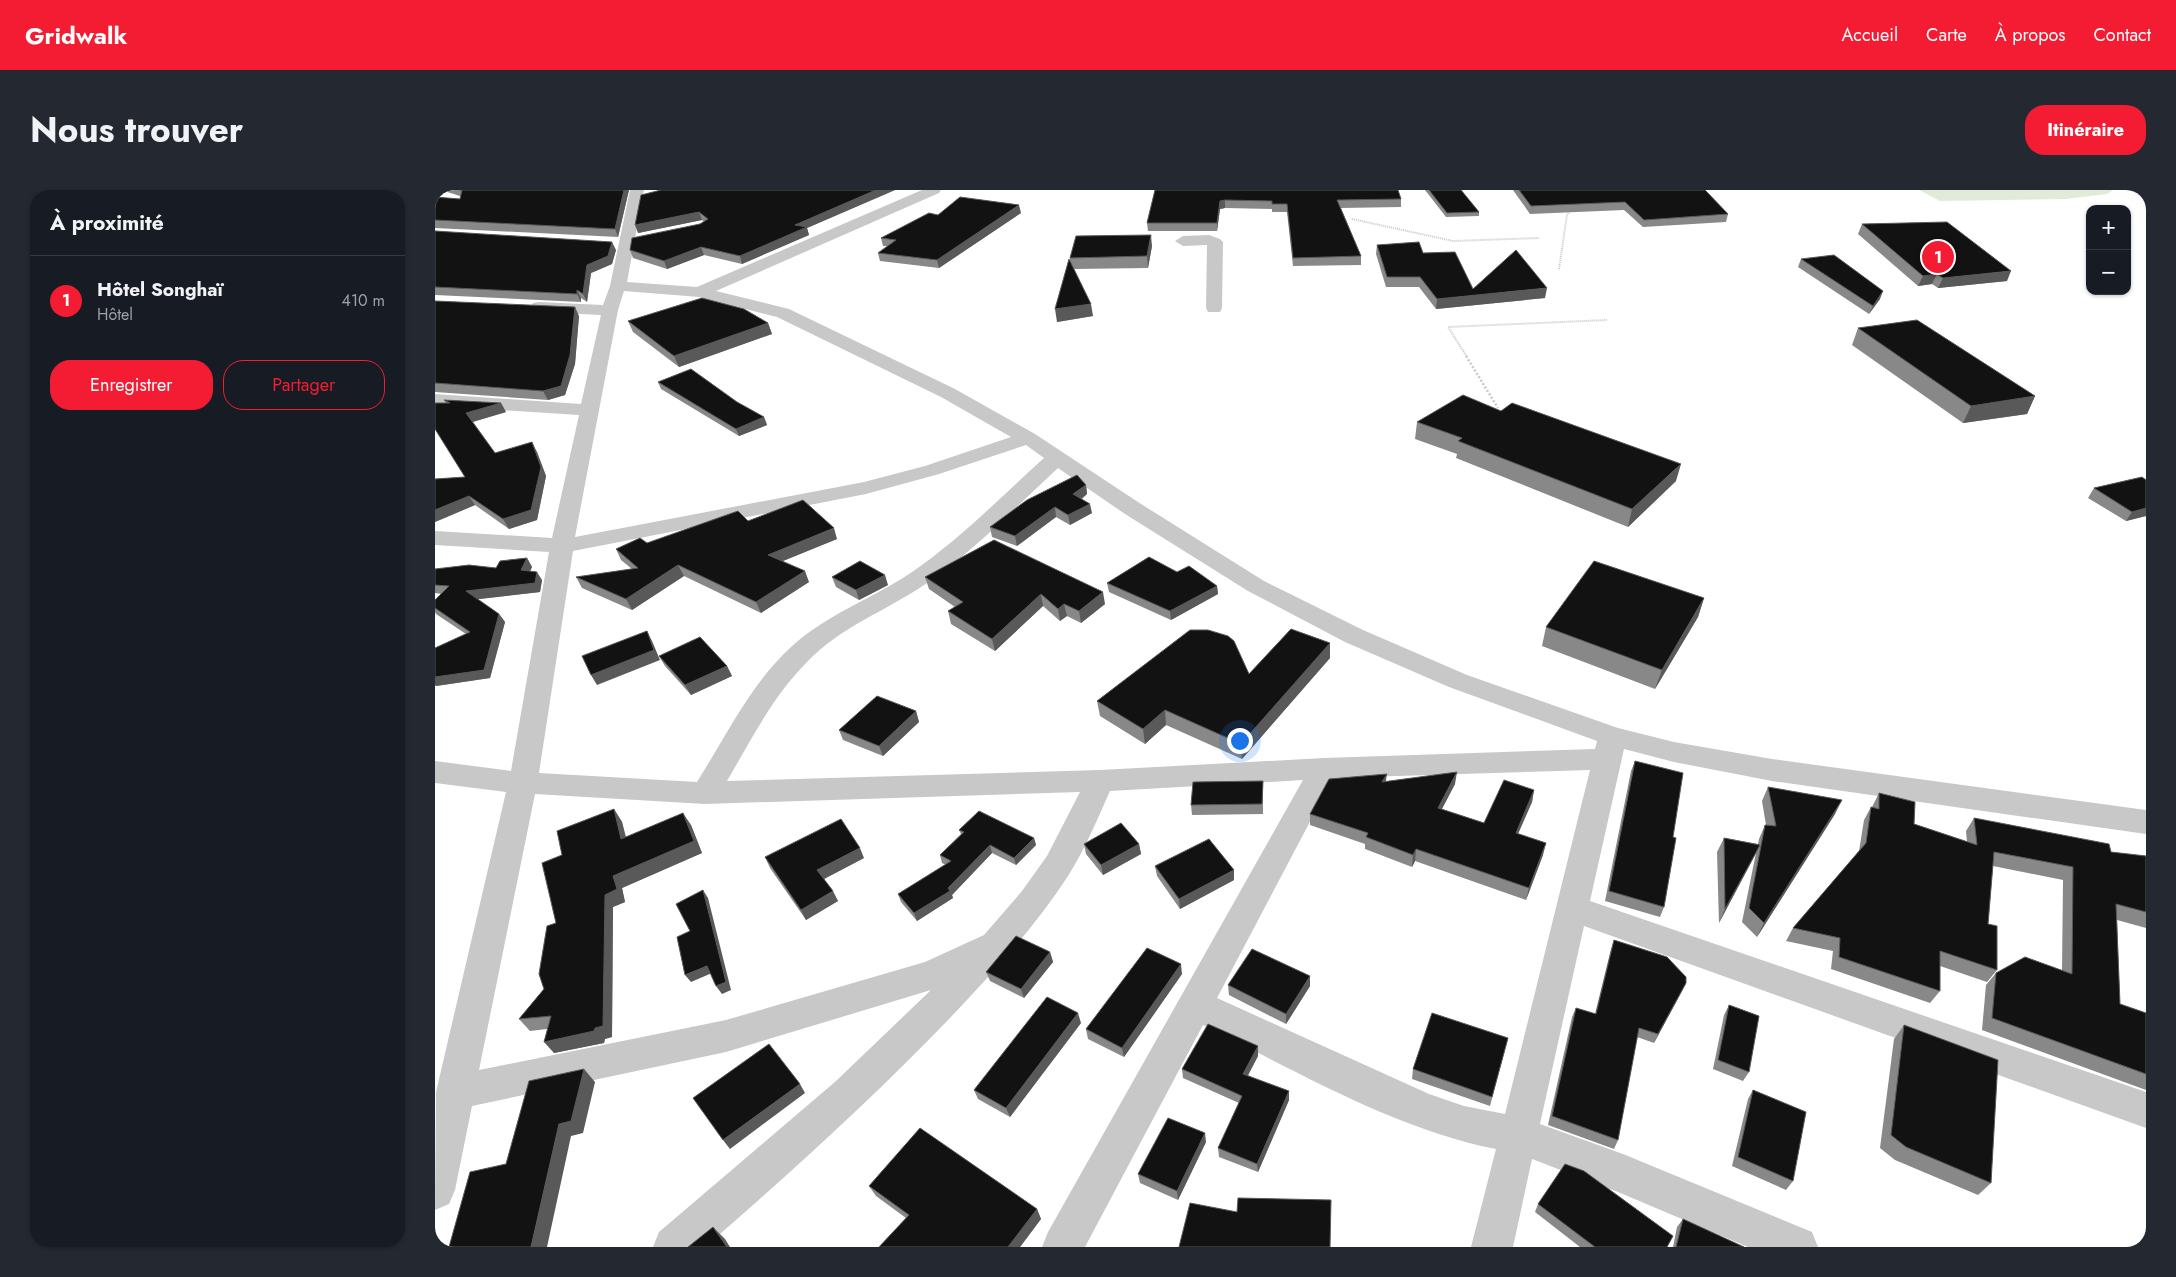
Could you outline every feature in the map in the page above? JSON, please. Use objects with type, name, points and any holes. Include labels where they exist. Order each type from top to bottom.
[{"type":"street","points":[[699,292],[934,190]]},
{"type":"street","points":[[435,1190],[441,1134],[455,1092],[523,782],[563,546],[589,410],[626,241],[642,194]]},
{"type":"street","points":[[1183,242],[1209,240],[1215,242],[1214,308]]},
{"type":"street","points":[[522,306],[699,292],[783,313],[948,393],[1028,438],[1133,509],[1231,571],[1297,607],[1354,636],[1610,747]]},
{"type":"street","points":[[435,400],[589,410]]},
{"type":"street","points":[[435,538],[563,546],[866,488],[932,470],[1028,438]]},
{"type":"street","points":[[705,793],[765,696],[796,657],[821,634],[899,591],[949,555],[1058,457]]},
{"type":"street","points":[[1492,1247],[1610,747]]},
{"type":"street","points":[[435,772],[523,782],[705,793],[1100,781],[1324,768],[1610,747],[1674,752],[1772,770],[2146,822]]},
{"type":"street","points":[[1063,1247],[1324,768]]},
{"type":"street","points":[[674,1247],[805,1134],[919,1027],[1001,941],[1057,866],[1078,830],[1100,781]]},
{"type":"street","points":[[1572,908],[2146,1110]]},
{"type":"street","points":[[455,1092],[735,1033],[835,1006],[934,974],[1001,941]]},
{"type":"street","points":[[1195,1004],[1425,1111],[1464,1124],[1519,1135],[1623,1174],[1797,1247]]},
{"type":"path","points":[[1559,269],[1567,215],[1570,210],[1578,208]]},
{"type":"path","points":[[1352,219],[1453,241],[1539,238]]},
{"type":"path","points":[[1498,408],[1449,327],[1607,320]]},
{"type":"green space","points":[[1919,190],[2113,190],[2107,194],[2065,199],[1940,201]]},
{"type":"building","points":[[462,190],[624,190],[615,229],[435,220],[435,197],[460,199]]},
{"type":"building","points":[[661,190],[876,190],[795,225],[807,227],[740,256],[701,247],[664,261],[630,250],[632,238],[700,224],[708,219],[699,212],[635,225],[641,195]]},
{"type":"building","points":[[1155,190],[1398,190],[1401,199],[1337,200],[1361,256],[1293,258],[1287,204],[1272,204],[1272,201],[1225,200],[1220,201],[1217,223],[1147,223]]},
{"type":"building","points":[[1429,190],[1461,190],[1479,212],[1447,213]]},
{"type":"building","points":[[1519,190],[1705,190],[1728,214],[1644,220],[1625,202],[1531,206]]},
{"type":"building","points":[[960,197],[1019,205],[937,260],[878,253],[896,240],[881,238],[929,213],[938,215]]},
{"type":"building","points":[[1947,222],[2011,271],[1943,278],[1937,274],[1923,276],[1862,224]]},
{"type":"building","points":[[435,231],[612,242],[608,256],[587,265],[583,294],[577,290],[577,294],[435,287]]},
{"type":"building","points":[[1151,235],[1147,256],[1070,258],[1076,236]]},
{"type":"building","points":[[1419,242],[1423,253],[1455,252],[1473,289],[1516,250],[1547,288],[1437,299],[1420,277],[1387,277],[1377,245]]},
{"type":"building","points":[[1834,255],[1883,291],[1873,306],[1801,259]]},
{"type":"building","points":[[1069,259],[1091,304],[1055,309]]},
{"type":"building","points":[[702,298],[744,309],[768,323],[674,356],[628,321]]},
{"type":"building","points":[[435,301],[575,307],[570,355],[561,386],[543,391],[435,383]]},
{"type":"building","points":[[1917,320],[2035,396],[1971,406],[1858,328]]},
{"type":"building","points":[[691,369],[737,402],[764,417],[736,429],[658,382]]},
{"type":"building","points":[[1463,395],[1501,411],[1512,403],[1681,464],[1632,509],[1458,441],[1462,438],[1417,422]]},
{"type":"building","points":[[444,400],[501,403],[466,413],[495,453],[532,442],[541,467],[531,510],[503,519],[469,496],[435,510],[435,479],[465,477],[435,429],[435,403],[450,403]]},
{"type":"building","points":[[1077,475],[1086,485],[1073,494],[1090,504],[1068,515],[1055,507],[1015,536],[990,527],[1027,500]]},
{"type":"building","points":[[2142,477],[2146,480],[2146,508],[2132,512],[2094,488]]},
{"type":"building","points":[[803,500],[834,528],[768,555],[805,571],[756,602],[678,565],[626,599],[576,577],[638,568],[616,549],[640,538],[647,543],[738,511],[748,521]]},
{"type":"building","points":[[994,540],[1103,592],[1079,611],[1064,604],[1058,609],[1041,594],[992,639],[948,611],[963,602],[925,577]]},
{"type":"building","points":[[1149,557],[1177,572],[1189,566],[1217,586],[1170,611],[1107,583]]},
{"type":"building","points":[[527,558],[521,570],[537,572],[535,583],[466,591],[499,614],[484,670],[435,677],[435,648],[470,632],[435,608],[435,600],[449,586],[435,585],[435,569],[469,565],[496,568],[500,561]]},
{"type":"building","points":[[860,561],[885,575],[856,590],[832,577]]},
{"type":"building","points":[[1594,561],[1704,598],[1662,670],[1546,627]]},
{"type":"building","points":[[1291,629],[1330,643],[1241,744],[1165,710],[1143,729],[1097,701],[1190,630],[1208,630],[1228,636],[1234,641],[1249,674]]},
{"type":"building","points":[[647,631],[654,650],[591,675],[582,656]]},
{"type":"building","points":[[700,637],[727,666],[685,685],[659,656]]},
{"type":"building","points":[[877,696],[916,711],[879,746],[839,730]]},
{"type":"building","points":[[1635,761],[1683,773],[1673,837],[1676,838],[1664,907],[1609,891]]},
{"type":"building","points":[[1457,772],[1438,808],[1484,823],[1504,780],[1534,790],[1516,833],[1546,843],[1529,888],[1416,849],[1413,855],[1366,837],[1368,833],[1310,814],[1329,779],[1387,774],[1382,782]]},
{"type":"building","points":[[1263,781],[1262,804],[1191,805],[1193,782]]},
{"type":"building","points":[[1768,787],[1842,800],[1764,923],[1749,908],[1765,825],[1776,826]]},
{"type":"building","points":[[1879,793],[1915,802],[1914,824],[1977,845],[1974,818],[2109,844],[2111,852],[2146,856],[2146,912],[2116,904],[2120,1004],[2146,1013],[2146,1074],[1992,1018],[1996,973],[2025,957],[2072,974],[2073,867],[1994,852],[1988,924],[1997,926],[1997,970],[1940,951],[1940,991],[1839,957],[1840,938],[1793,928],[1866,843],[1871,807],[1879,809]]},
{"type":"building","points":[[614,809],[621,839],[683,813],[694,841],[613,876],[617,889],[605,895],[603,1026],[595,1028],[594,1031],[544,1042],[551,1016],[519,1019],[544,989],[539,974],[547,926],[556,923],[542,863],[562,855],[557,831]]},
{"type":"building","points":[[979,811],[1034,838],[1014,858],[990,845],[948,888],[950,891],[914,913],[898,894],[951,861],[940,855],[964,832],[959,830]]},
{"type":"building","points":[[841,819],[860,848],[817,870],[833,891],[801,910],[765,857]]},
{"type":"building","points":[[1121,823],[1139,844],[1101,865],[1084,844]]},
{"type":"building","points":[[1724,838],[1760,845],[1725,909]]},
{"type":"building","points":[[1209,839],[1234,870],[1179,899],[1155,866]]},
{"type":"building","points":[[703,890],[726,982],[716,986],[707,966],[685,975],[677,937],[690,931],[676,904]]},
{"type":"building","points":[[1016,936],[1050,952],[1021,989],[986,972]]},
{"type":"building","points":[[1614,940],[1667,957],[1686,977],[1686,983],[1658,1034],[1639,1028],[1618,1140],[1552,1116],[1576,1008],[1596,1014]]},
{"type":"building","points":[[1147,948],[1181,964],[1122,1048],[1086,1029]]},
{"type":"building","points":[[1252,949],[1310,976],[1286,1014],[1228,985]]},
{"type":"building","points":[[1047,997],[1078,1013],[1006,1108],[974,1090]]},
{"type":"building","points":[[1729,1005],[1759,1016],[1749,1072],[1718,1060]]},
{"type":"building","points":[[1432,1013],[1508,1038],[1492,1097],[1413,1069]]},
{"type":"building","points":[[1208,1024],[1258,1046],[1243,1074],[1289,1091],[1257,1164],[1218,1148],[1242,1096],[1182,1069]]},
{"type":"building","points":[[1904,1025],[1998,1060],[1991,1183],[1906,1147],[1891,1135]]},
{"type":"building","points":[[769,1044],[800,1084],[723,1140],[693,1098]]},
{"type":"building","points":[[584,1069],[571,1121],[559,1124],[531,1247],[449,1247],[470,1172],[506,1164],[529,1081]]},
{"type":"building","points":[[1753,1090],[1806,1112],[1793,1181],[1738,1157]]},
{"type":"building","points":[[1168,1118],[1205,1133],[1177,1191],[1138,1174]]},
{"type":"building","points":[[920,1128],[1037,1209],[1008,1247],[879,1247],[909,1215],[869,1186]]},
{"type":"building","points":[[1565,1164],[1584,1171],[1673,1236],[1667,1247],[1595,1247],[1538,1204]]},
{"type":"building","points":[[1238,1198],[1331,1200],[1330,1247],[1179,1247],[1190,1203],[1237,1212]]},
{"type":"building","points":[[1683,1219],[1744,1247],[1676,1247]]},
{"type":"building","points":[[713,1227],[727,1247],[688,1247]]},
{"type":"place","name":"Hôtel Songhaï","points":[[1938,257]]}]
